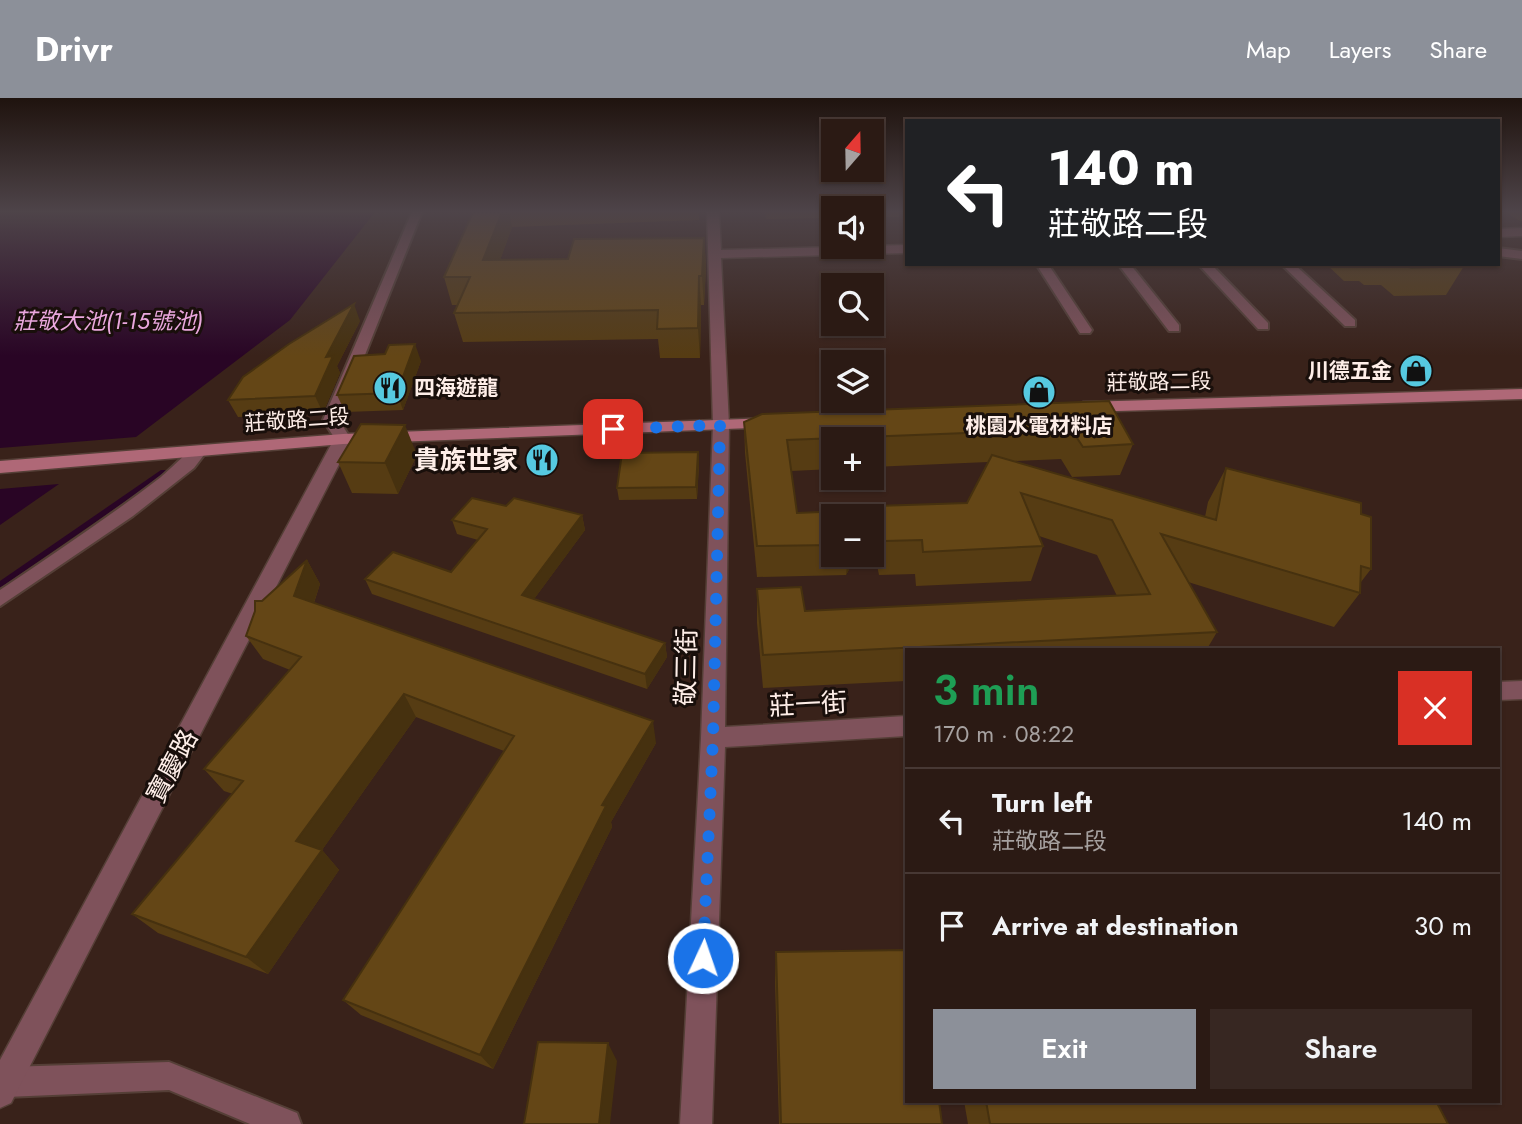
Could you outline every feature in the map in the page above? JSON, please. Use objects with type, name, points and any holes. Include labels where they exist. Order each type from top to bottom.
[{"type":"street","name":"敬三街","points":[[695,1124],[713,738],[720,425],[714,260]]},
{"type":"street","name":"莊敬路二段","points":[[1059,407],[1522,394]]},
{"type":"street","name":"莊敬路二段","points":[[0,467],[343,439],[788,422]]},
{"type":"street","name":"寶慶路","points":[[3,1087],[343,439]]},
{"type":"street","points":[[1500,691],[1522,690]]},
{"type":"street","name":"莊一街","points":[[713,738],[905,726]]},
{"type":"lane","points":[[343,439],[331,420],[397,260]]},
{"type":"lane","points":[[1043,266],[1085,330]]},
{"type":"lane","points":[[1126,266],[1174,328]]},
{"type":"lane","points":[[1206,266],[1263,326]]},
{"type":"lane","points":[[1289,266],[1350,323]]},
{"type":"lane","points":[[0,599],[127,512],[188,464],[199,450]]},
{"type":"lane","points":[[3,1087],[169,1076],[286,1124]]},
{"type":"water","name":"莊敬大池(1-15號池)","points":[[0,260],[337,260],[290,320],[136,437],[0,448]]},
{"type":"water","points":[[59,484],[0,525],[0,489]]},
{"type":"building","points":[[452,260],[703,260],[702,276],[699,276],[698,328],[657,329],[658,310],[454,313],[470,277],[444,277]]},
{"type":"building","points":[[1408,266],[1464,266],[1411,268]]},
{"type":"building","points":[[354,304],[326,357],[333,356],[315,396],[228,400],[243,377],[289,344]]},
{"type":"building","points":[[415,344],[397,393],[337,395],[354,356],[385,354],[389,345]]},
{"type":"building","points":[[1109,401],[1133,444],[1083,447],[1071,429],[884,436],[884,427],[821,427],[821,439],[787,440],[797,513],[821,512],[821,545],[757,546],[744,422],[762,414],[884,413],[884,409]]},
{"type":"building","points":[[361,424],[405,425],[385,463],[338,462]]},
{"type":"building","points":[[698,452],[696,487],[617,488],[622,453]]},
{"type":"building","points":[[992,455],[1216,520],[1226,468],[1361,503],[1361,514],[1371,517],[1371,569],[1361,566],[1360,593],[1161,534],[1217,632],[763,655],[757,589],[801,587],[805,611],[1150,594],[1112,520],[1021,493],[1043,546],[923,552],[922,540],[885,541],[884,506],[967,503]]},
{"type":"building","points":[[472,498],[506,506],[514,498],[582,515],[522,595],[665,643],[645,674],[365,579],[393,552],[451,572],[487,529],[452,520]]},
{"type":"building","points":[[307,560],[294,596],[653,721],[602,805],[606,806],[480,1055],[343,1000],[514,736],[404,694],[296,841],[322,850],[246,957],[132,914],[243,781],[204,769],[301,657],[246,636],[255,611],[255,601],[262,601]]},
{"type":"building","points":[[905,950],[905,1103],[939,1103],[942,1124],[781,1124],[776,952]]},
{"type":"building","points":[[538,1042],[608,1043],[599,1124],[524,1124]]},
{"type":"building","points":[[986,1103],[1437,1103],[1448,1124],[990,1124]]},
{"type":"waterway","points":[[0,585],[164,472]]},
{"type":"place","name":"川德五金","points":[[1416,371]]},
{"type":"place","name":"四海遊龍","points":[[390,388]]},
{"type":"place","name":"桃園水電材料店","points":[[1039,392]]},
{"type":"place","name":"貴族世家","points":[[542,460]]},
{"type":"route","points":[[613,429],[720,425],[713,738],[703,958]]}]
